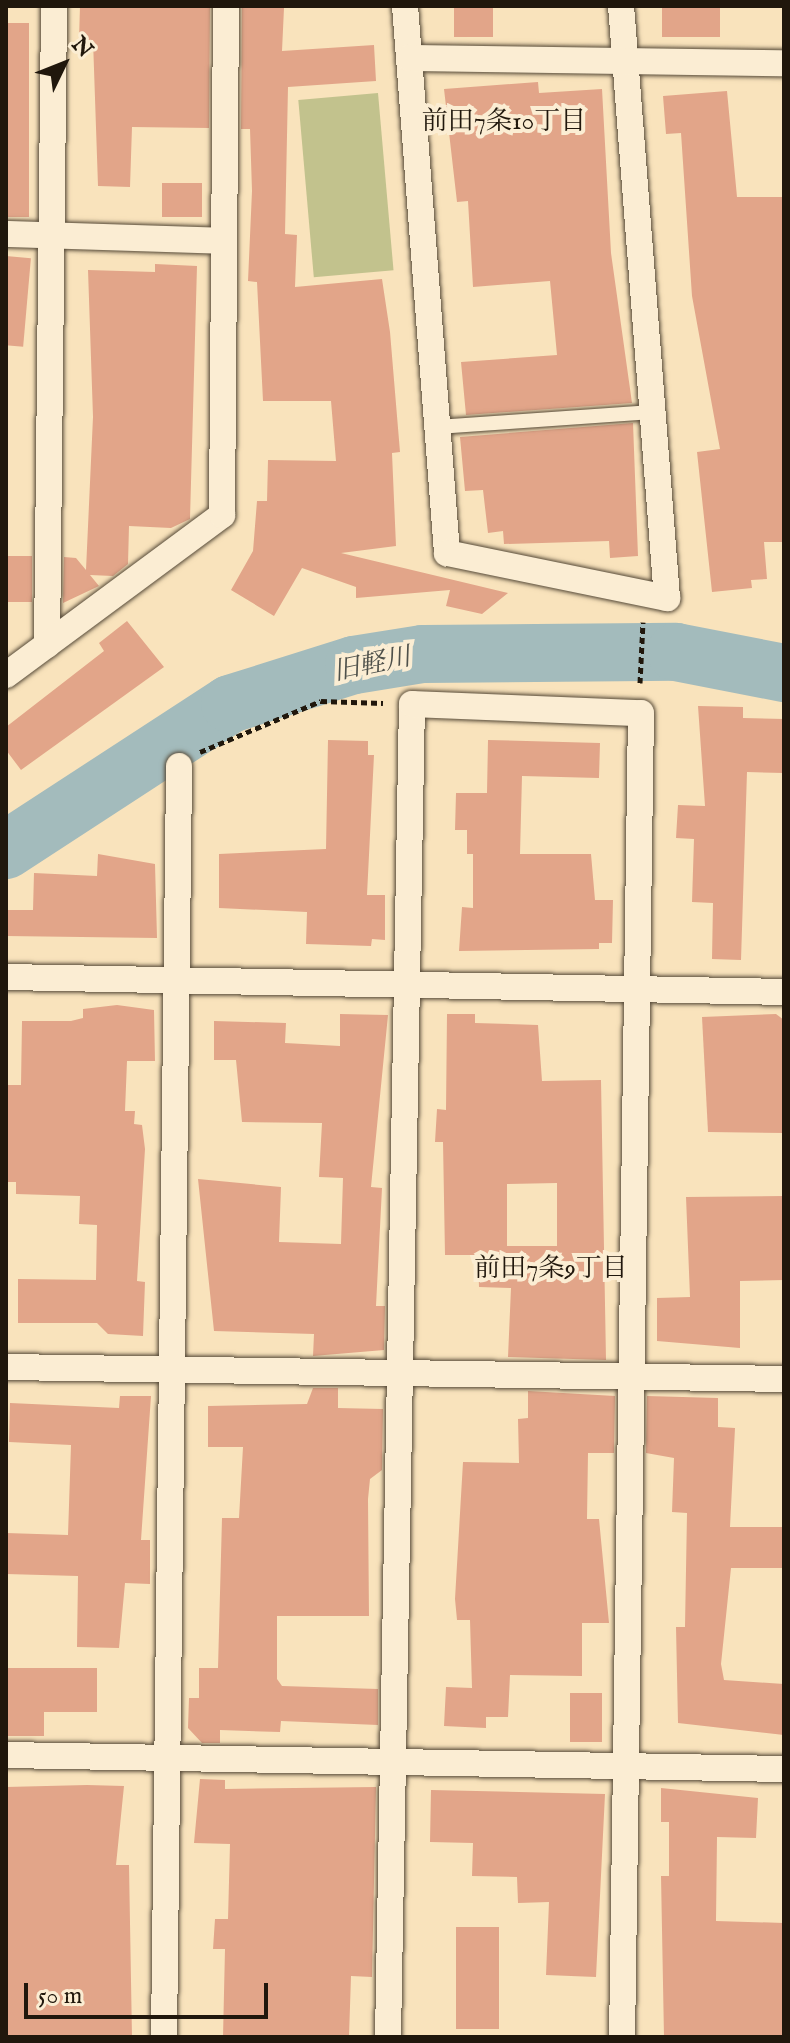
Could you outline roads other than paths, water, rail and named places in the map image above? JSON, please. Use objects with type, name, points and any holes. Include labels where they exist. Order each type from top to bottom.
[{"type":"street","points":[[47,645],[54,6]]},
{"type":"street","points":[[6,675],[222,515],[226,6]]},
{"type":"street","points":[[405,6],[447,553],[667,598],[621,6]]},
{"type":"street","points":[[409,58],[784,63]]},
{"type":"street","points":[[6,234],[224,241]]},
{"type":"street","points":[[388,2037],[390,1762],[401,1373],[403,985],[412,704],[641,713],[631,1766],[622,2037]]},
{"type":"street","points":[[164,2037],[176,1370],[179,766]]},
{"type":"street","points":[[6,977],[784,992]]},
{"type":"street","points":[[6,1367],[784,1379]]},
{"type":"street","points":[[6,1755],[784,1769]]},
{"type":"lane","points":[[437,427],[652,412]]},
{"type":"waterway","name":"旧軽川","points":[[6,850],[230,704],[354,665],[423,654],[676,652],[784,673]]},
{"type":"district","name":"前田7条10丁目","points":[[504,122]]},
{"type":"district","name":"前田7条9丁目","points":[[551,1269]]}]
